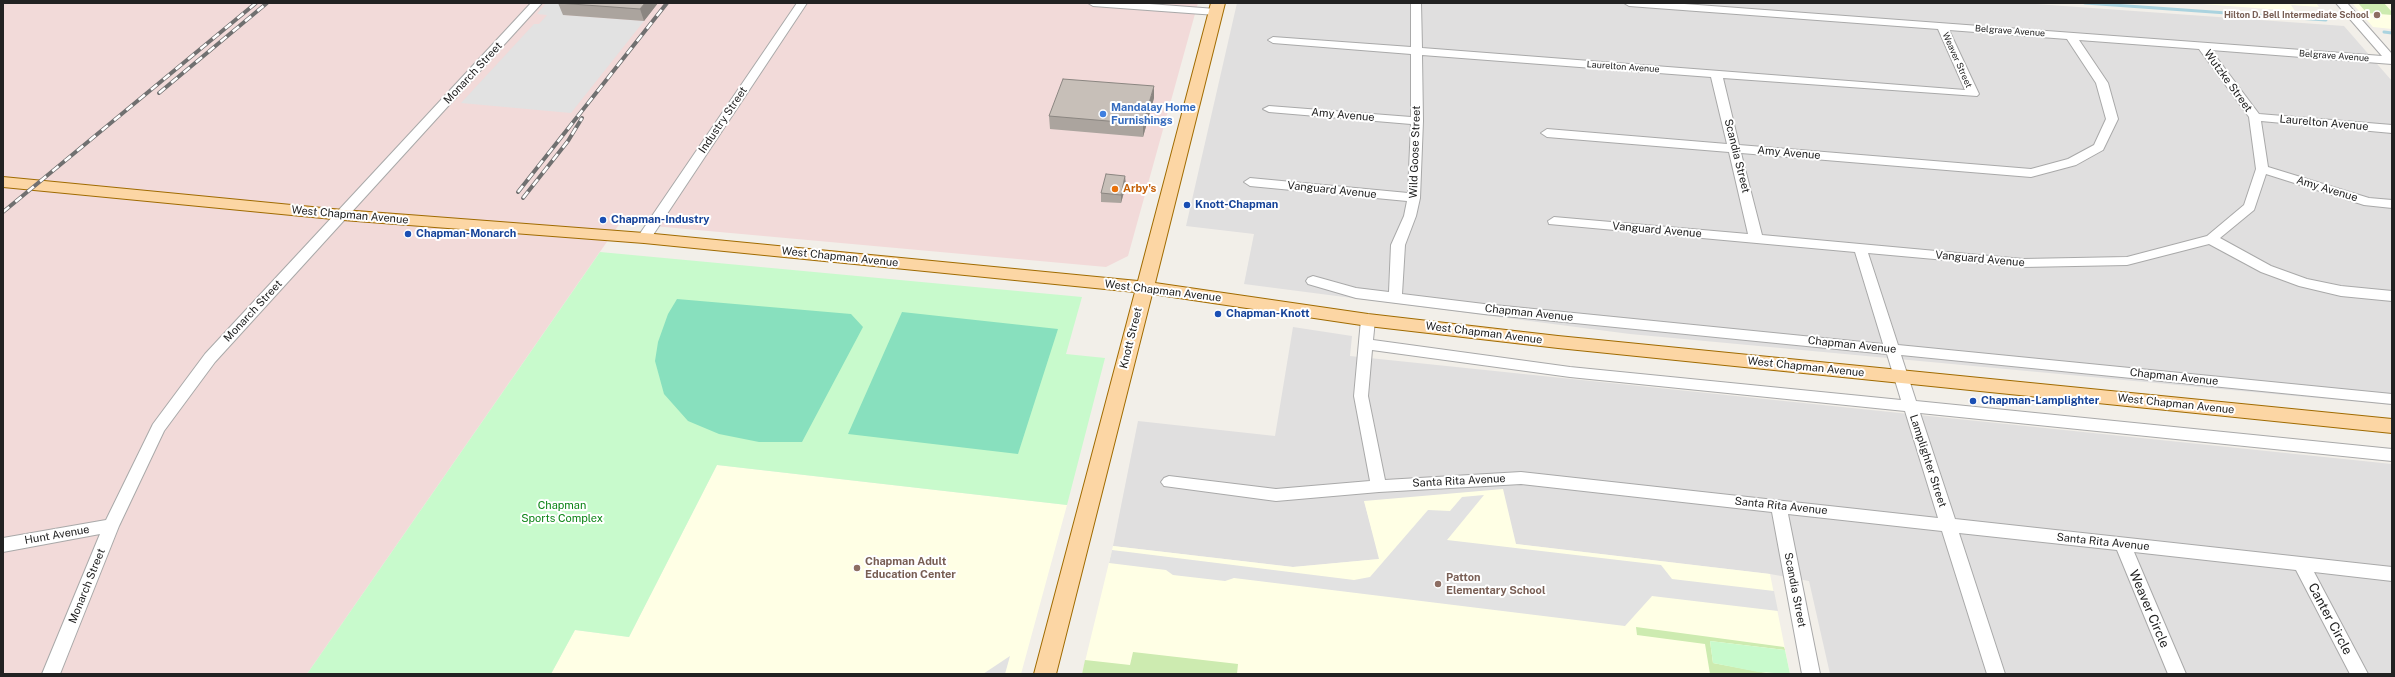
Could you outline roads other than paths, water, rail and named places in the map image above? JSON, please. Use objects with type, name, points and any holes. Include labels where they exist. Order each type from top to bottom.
[{"type":"main road","name":"Knott Street","points":[[1045,674],[1217,8]]},
{"type":"main road","name":"West Chapman Avenue","points":[[3,182],[343,215],[644,238],[1144,287],[1368,320],[1558,342],[2392,426]]},
{"type":"street","name":"Monarch Street","points":[[51,674],[111,526],[158,428],[202,369],[537,3]]},
{"type":"street","name":"Industry Street","points":[[644,238],[802,3]]},
{"type":"street","points":[[1093,3],[1217,8]]},
{"type":"street","name":"Wild Goose Street","points":[[1395,297],[1398,245],[1410,216],[1414,198],[1417,121],[1416,3]]},
{"type":"street","name":"Belgrave Avenue","points":[[1629,3],[2392,60]]},
{"type":"street","points":[[1782,3],[1787,15]]},
{"type":"street","points":[[2341,3],[2392,60]]},
{"type":"street","name":"Weaver Street","points":[[1942,26],[1973,94]]},
{"type":"street","name":"Amy Avenue","points":[[1547,134],[2031,173],[2072,162],[2099,147],[2112,119],[2102,83],[2070,35]]},
{"type":"street","name":"Laurelton Avenue","points":[[1273,40],[1973,94]]},
{"type":"street","name":"Wutzke Street","points":[[2202,46],[2255,117],[2262,169],[2250,207],[2211,238]]},
{"type":"street","name":"Scandia Street","points":[[1716,74],[1756,239]]},
{"type":"street","name":"Amy Avenue","points":[[1269,109],[1417,121]]},
{"type":"street","name":"Laurelton Avenue","points":[[2255,117],[2392,129]]},
{"type":"street","name":"Amy Avenue","points":[[2262,169],[2368,202],[2392,204]]},
{"type":"street","name":"Vanguard Avenue","points":[[1250,182],[1414,198]]},
{"type":"street","name":"Vanguard Avenue","points":[[1554,221],[2023,263],[2127,261],[2211,238]]},
{"type":"street","points":[[2211,238],[2266,269],[2304,283],[2342,291],[2392,296]]},
{"type":"street","name":"Lamplighter Street","points":[[1860,248],[1996,674]]},
{"type":"street","name":"Chapman Avenue","points":[[1313,281],[1356,293],[1484,309],[2392,399]]},
{"type":"street","points":[[1368,320],[1361,396],[1379,486]]},
{"type":"street","points":[[1366,344],[1570,372],[2392,455]]},
{"type":"street","name":"Santa Rita Avenue","points":[[1169,482],[1276,495],[1379,486],[1520,478],[2392,574]]},
{"type":"street","name":"Scandia Street","points":[[1779,506],[1812,674]]},
{"type":"street","name":"Hunt Avenue","points":[[3,545],[111,526]]},
{"type":"street","name":"Weaver Circle","points":[[2122,544],[2177,674]]},
{"type":"street","name":"Canter Circle","points":[[2301,564],[2359,674]]},
{"type":"waterway","points":[[2085,3],[2326,20]]},
{"type":"waterway","points":[[2384,32],[2392,33]]},
{"type":"railway","points":[[3,212],[256,3]]},
{"type":"railway","points":[[159,93],[267,3]]},
{"type":"railway","points":[[518,192],[667,3]]},
{"type":"railway","points":[[523,198],[568,141],[582,118]]},
{"type":"place","name":"Hilton D. Bell Intermediate School","points":[[2377,15]]},
{"type":"place","name":"Mandalay Home Furnishings","points":[[1103,114]]},
{"type":"place","name":"Arby's","points":[[1115,189]]},
{"type":"place","name":"Knott-Chapman","points":[[1187,205]]},
{"type":"place","name":"Chapman-Industry","points":[[603,220]]},
{"type":"place","name":"Chapman-Monarch","points":[[408,234]]},
{"type":"place","name":"Chapman-Knott","points":[[1218,314]]},
{"type":"place","name":"Chapman-Lamplighter","points":[[1973,401]]},
{"type":"place","name":"Chapman Adult Education Center","points":[[857,568]]},
{"type":"place","name":"Patton Elementary School","points":[[1438,584]]},
{"type":"park label","name":"Chapman Sports Complex","points":[[562,512]]}]
